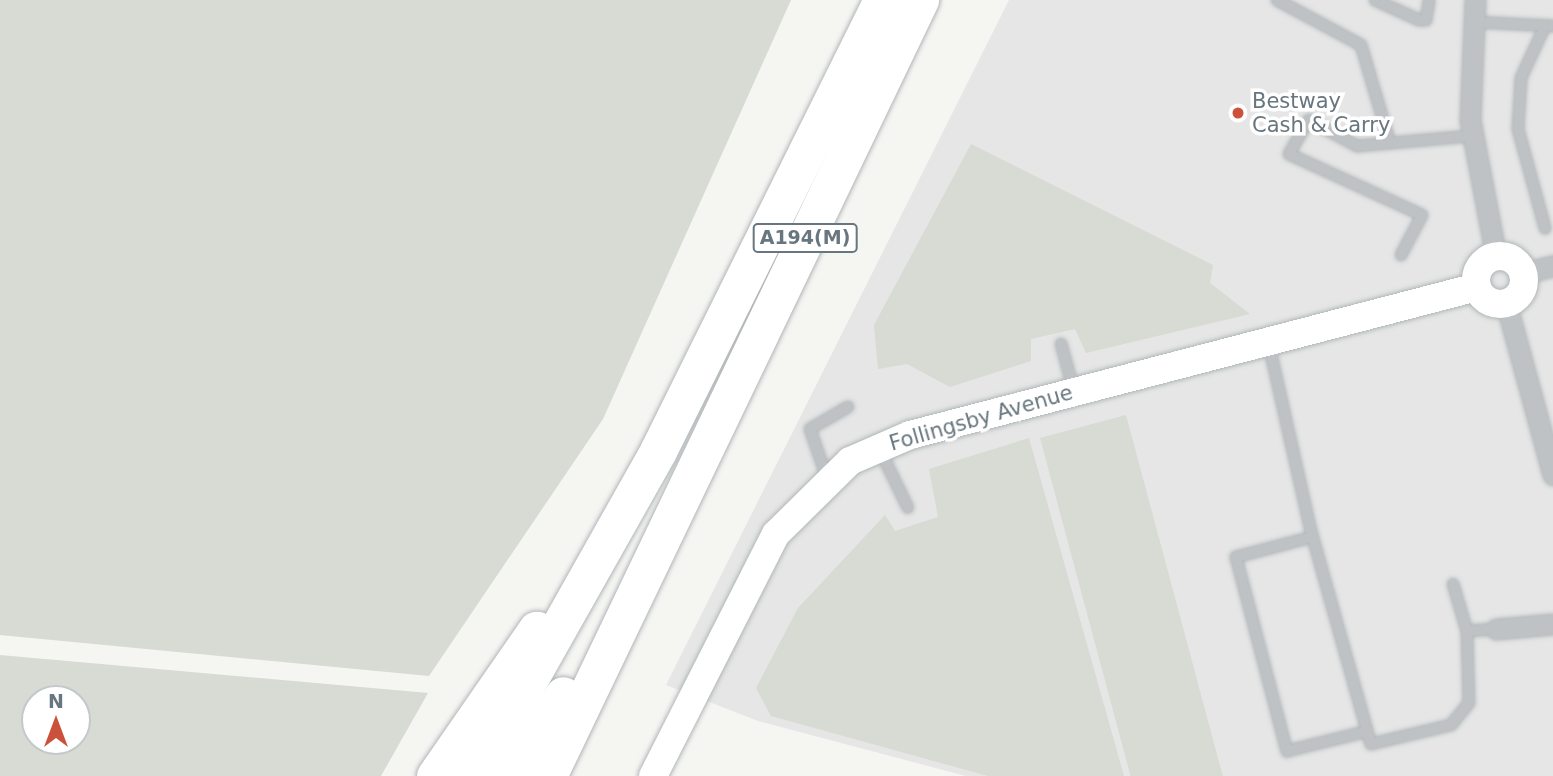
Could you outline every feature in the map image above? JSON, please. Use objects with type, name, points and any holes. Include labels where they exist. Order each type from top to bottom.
[{"type":"highway","name":"A194(M)","points":[[475,776],[658,452],[882,0]]},
{"type":"highway","name":"A194(M)","points":[[548,776],[689,475],[920,0]]},
{"type":"highway","name":"A194(M)","points":[[435,776],[658,452]]},
{"type":"highway","name":"A194(M)","points":[[513,776],[689,475]]},
{"type":"street","points":[[1475,0],[1472,22],[1471,136],[1496,256]]},
{"type":"street","points":[[1496,256],[1511,258],[1524,273],[1522,291],[1506,303],[1489,301],[1477,287],[1479,268],[1496,256]]},
{"type":"street","points":[[1524,273],[1553,266]]},
{"type":"street","name":"Follingsby Avenue","points":[[653,776],[776,534],[828,478],[878,447],[1074,392],[1477,287]]},
{"type":"street","points":[[1506,303],[1553,475]]},
{"type":"street","points":[[1496,629],[1553,624]]},
{"type":"lane","points":[[1277,0],[1361,45],[1390,143]]},
{"type":"lane","points":[[1375,0],[1426,20],[1429,0]]},
{"type":"lane","points":[[1472,22],[1549,26],[1521,78],[1518,129],[1545,228]]},
{"type":"lane","points":[[1401,256],[1422,215],[1289,154],[1309,120],[1357,146],[1471,136]]},
{"type":"lane","points":[[1268,341],[1312,537],[1364,732],[1379,746],[1457,722],[1469,703],[1467,631],[1453,584]]},
{"type":"lane","points":[[1061,344],[1074,392]]},
{"type":"lane","points":[[828,478],[810,429],[848,407]]},
{"type":"lane","points":[[878,447],[908,508]]},
{"type":"lane","points":[[1312,537],[1236,557],[1287,751],[1364,732]]},
{"type":"lane","points":[[1467,631],[1496,629]]},
{"type":"shaded area","points":[[0,0],[791,0],[603,419],[429,676],[0,635]]},
{"type":"shaded area","points":[[1009,0],[1553,0],[1553,776],[966,776],[758,721],[666,685]]},
{"type":"shaded area","points":[[971,144],[1213,265],[1210,283],[1250,314],[1086,353],[1075,329],[1031,339],[1031,361],[950,387],[907,364],[878,369],[874,325]]},
{"type":"shaded area","points":[[1126,415],[1223,776],[1131,776],[1040,438]]},
{"type":"shaded area","points":[[1029,438],[1124,776],[988,776],[771,716],[756,688],[798,608],[885,515],[895,531],[938,517],[929,469]]},
{"type":"shaded area","points":[[0,655],[428,693],[381,776],[0,776]]},
{"type":"place","name":"Bestway Cash & Carry","points":[[1238,113]]}]
